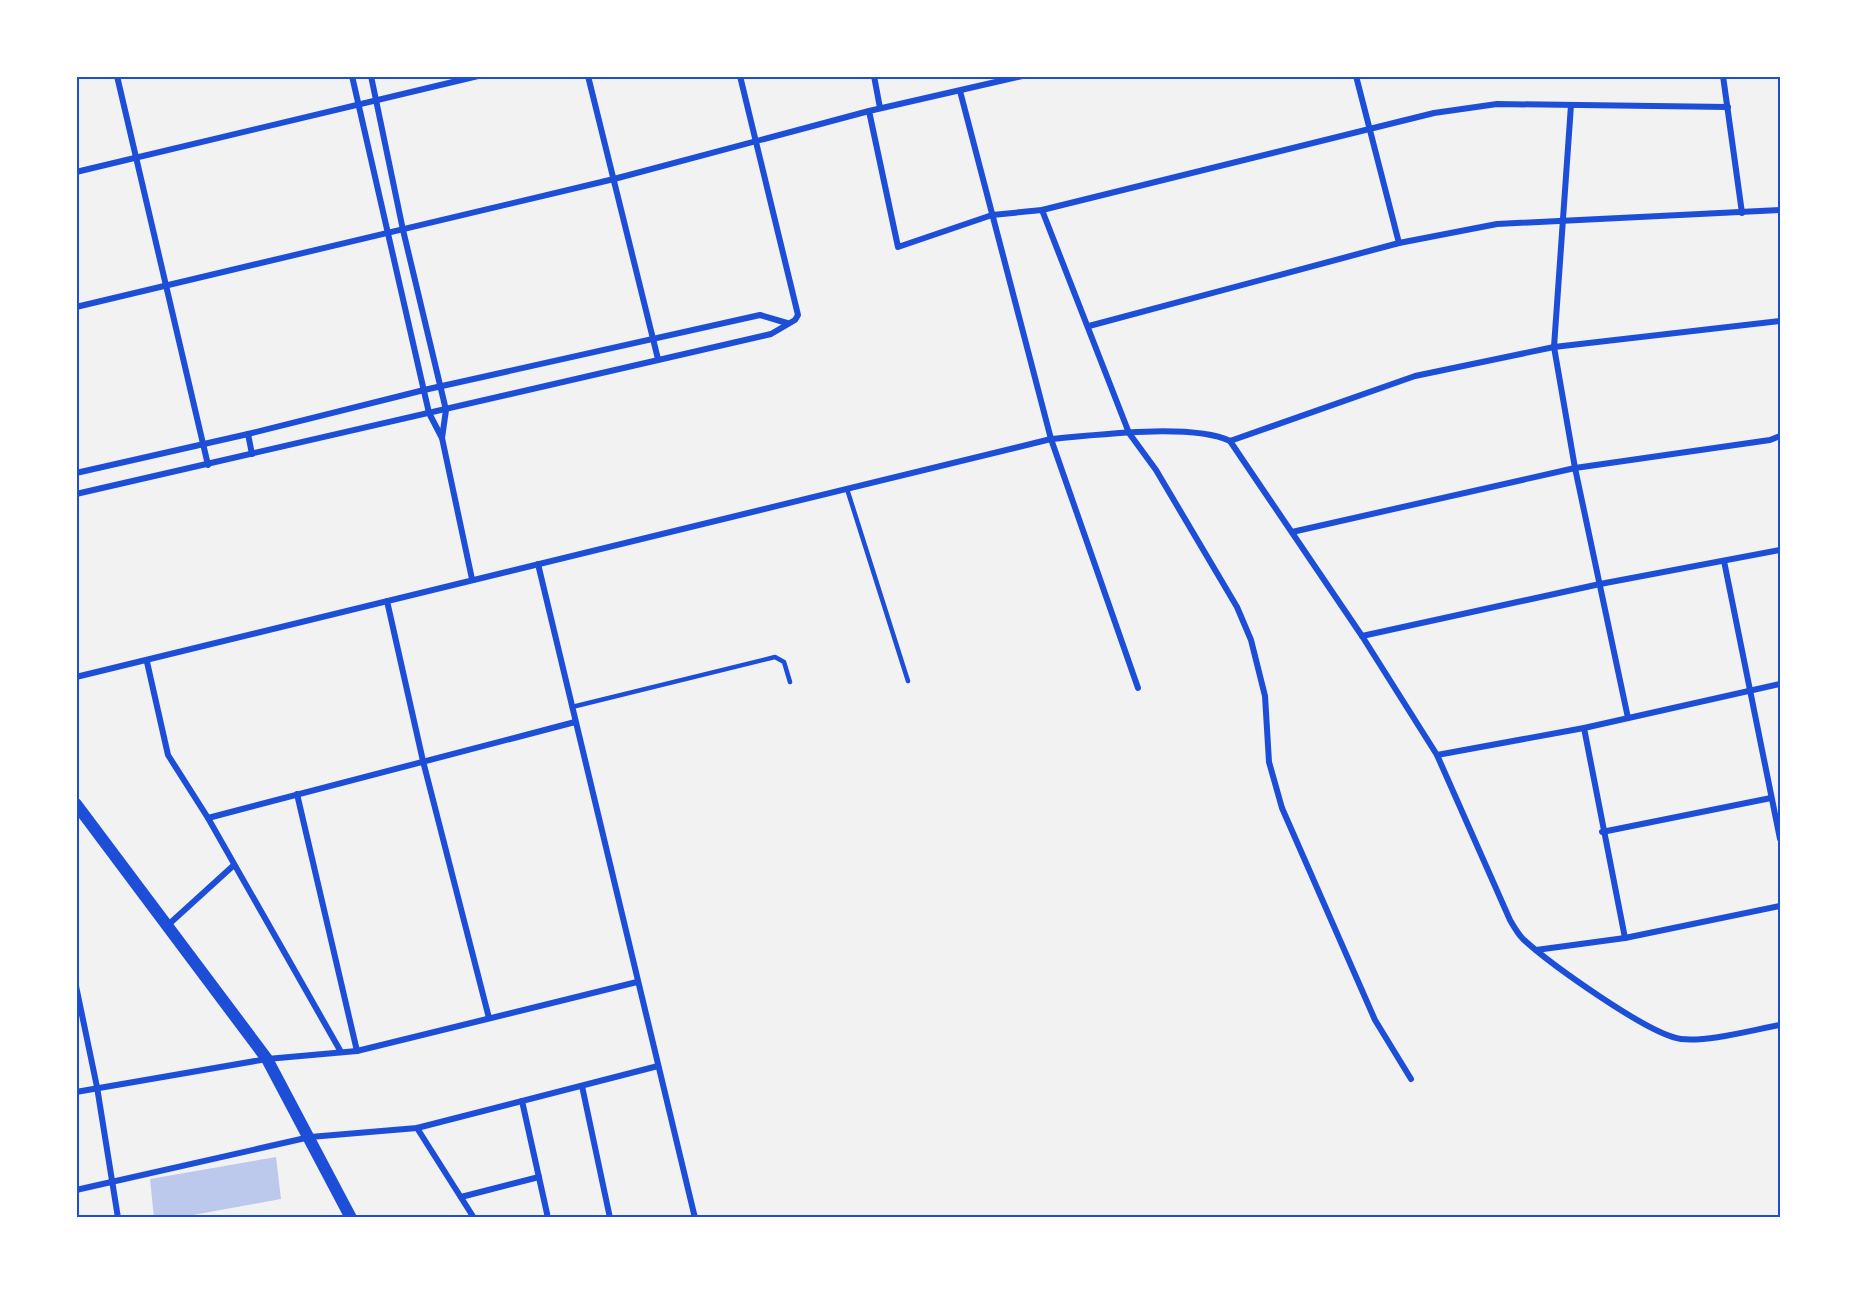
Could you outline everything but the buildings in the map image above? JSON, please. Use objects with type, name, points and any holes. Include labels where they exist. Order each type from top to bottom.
[{"type":"main road","points":[[76,804],[267,1059],[351,1218]]},
{"type":"street","points":[[117,76],[208,465]]},
{"type":"street","points":[[352,76],[429,413],[442,438],[472,579]]},
{"type":"street","points":[[371,76],[403,230],[446,410],[442,438]]},
{"type":"street","points":[[76,172],[478,76]]},
{"type":"street","points":[[588,76],[658,359]]},
{"type":"street","points":[[76,494],[771,334],[795,320],[798,315],[740,76]]},
{"type":"street","points":[[874,76],[880,108]]},
{"type":"street","points":[[76,307],[614,179],[757,139],[1022,76]]},
{"type":"street","points":[[1356,76],[1399,243]]},
{"type":"street","points":[[1723,76],[1742,213]]},
{"type":"street","points":[[960,91],[1051,439],[1137,688]]},
{"type":"street","points":[[869,111],[898,247],[992,215],[1042,210],[1434,113],[1497,104],[1728,107]]},
{"type":"street","points":[[1571,105],[1561,221],[1554,347],[1575,468],[1628,718]]},
{"type":"street","points":[[1042,210],[1129,433],[1156,470],[1244,624],[1262,678],[1269,762],[1282,808],[1376,1020],[1411,1079]]},
{"type":"street","points":[[1089,326],[1399,243],[1497,224],[1780,210]]},
{"type":"street","points":[[76,473],[248,434],[424,390],[760,315],[787,323]]},
{"type":"street","points":[[76,677],[147,662],[472,579],[1051,439],[1129,433],[1205,434],[1230,441],[1415,376],[1554,347],[1780,321]]},
{"type":"street","points":[[248,434],[252,454]]},
{"type":"street","points":[[1292,532],[1575,468],[1770,440],[1780,436]]},
{"type":"street","points":[[1230,441],[1362,636],[1437,754],[1510,920],[1521,937],[1597,994],[1669,1036],[1683,1039],[1706,1037],[1780,1025]]},
{"type":"street","points":[[1362,636],[1600,584],[1780,550]]},
{"type":"street","points":[[1724,561],[1780,839]]},
{"type":"street","points":[[538,564],[695,1218]]},
{"type":"street","points":[[387,602],[423,761],[489,1018]]},
{"type":"street","points":[[147,662],[168,755],[208,818],[341,1053]]},
{"type":"street","points":[[1437,754],[1584,728],[1780,684]]},
{"type":"street","points":[[208,818],[575,722]]},
{"type":"street","points":[[1584,728],[1602,832],[1625,938]]},
{"type":"street","points":[[297,794],[357,1051]]},
{"type":"street","points":[[1602,832],[1771,798]]},
{"type":"street","points":[[168,925],[234,865]]},
{"type":"street","points":[[1536,950],[1625,938],[1780,906]]},
{"type":"street","points":[[76,1092],[267,1059],[357,1051],[638,982]]},
{"type":"street","points":[[76,986],[97,1088],[118,1218]]},
{"type":"street","points":[[76,1190],[310,1137],[417,1128],[658,1066]]},
{"type":"street","points":[[582,1086],[610,1218]]},
{"type":"street","points":[[522,1101],[548,1218]]},
{"type":"street","points":[[417,1128],[474,1218]]},
{"type":"street","points":[[461,1197],[539,1176]]},
{"type":"lane","points":[[847,489],[908,681]]},
{"type":"lane","points":[[571,707],[775,657],[784,662],[790,682]]}]
